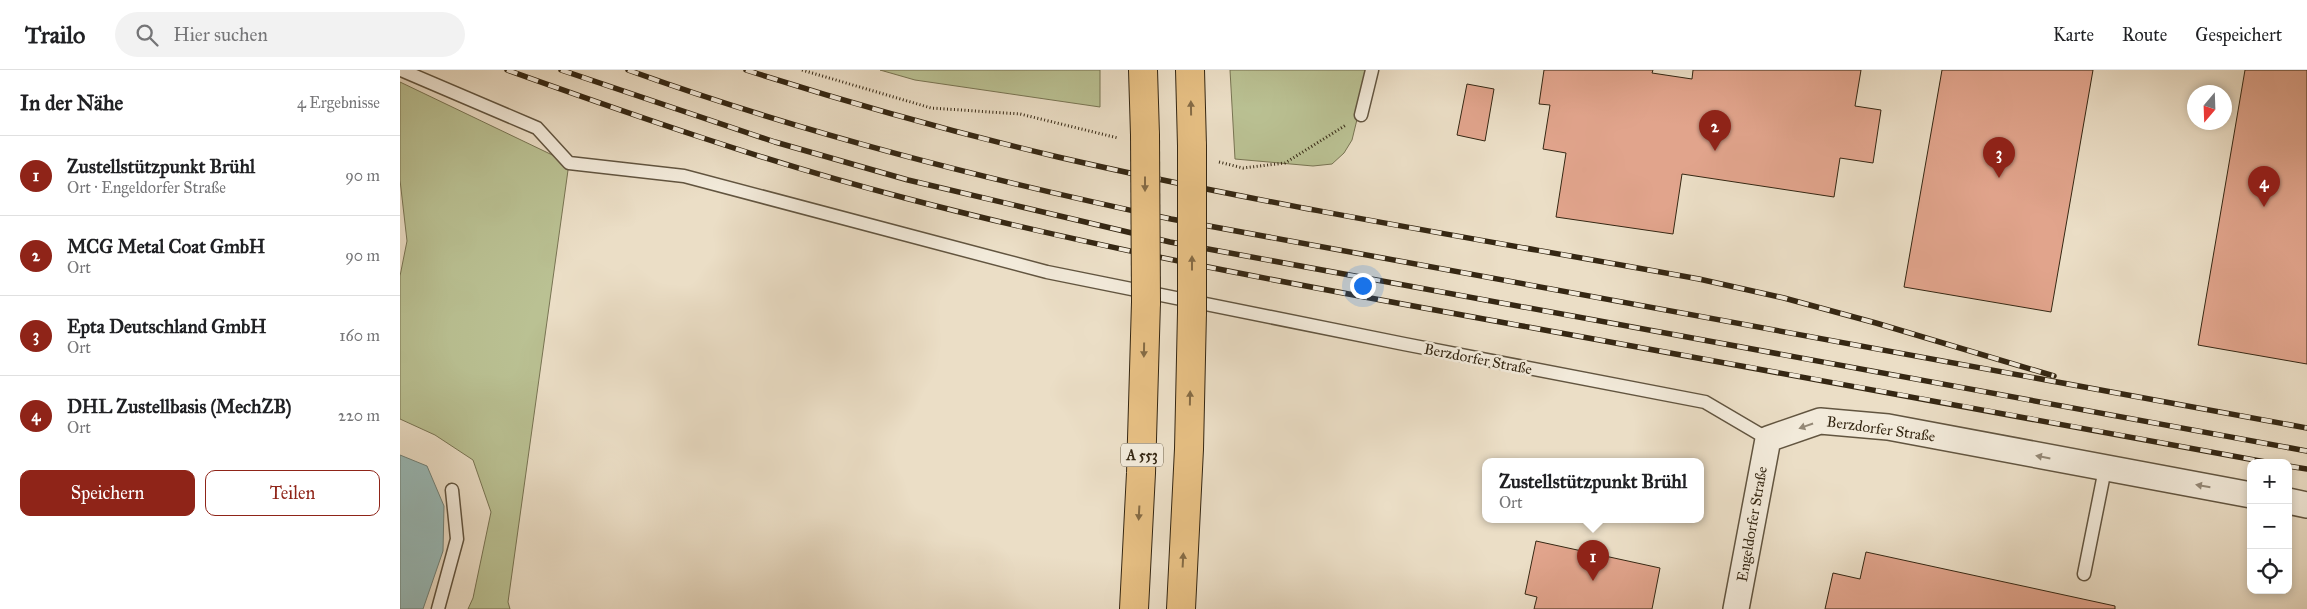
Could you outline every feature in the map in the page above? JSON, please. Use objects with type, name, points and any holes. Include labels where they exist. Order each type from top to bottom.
[{"type":"highway","name":"A 553","points":[[1134,609],[1141,473],[1146,302],[1136,137],[1144,70]]},
{"type":"highway","points":[[1181,609],[1189,449],[1192,312],[1203,154],[1190,70]]},
{"type":"street","name":"Berzdorfer Straße","points":[[1768,439],[1820,421],[1888,427],[2247,494]]},
{"type":"street","name":"Engeldorfer Straße","points":[[1736,609],[1768,439]]},
{"type":"street","points":[[2292,502],[2307,505]]},
{"type":"lane","name":"Berzdorfer Straße","points":[[401,70],[537,128],[569,163],[684,176],[1047,272],[1705,402],[1768,439]]},
{"type":"lane","points":[[1361,115],[1372,70]]},
{"type":"lane","points":[[2084,574],[2105,469]]},
{"type":"lane","points":[[438,609],[457,539],[452,490]]},
{"type":"path","points":[[802,70],[931,108],[1020,114],[1136,137]]},
{"type":"path","points":[[1203,154],[1243,168],[1285,163],[1361,115]]},
{"type":"green space","points":[[880,70],[1100,70],[1100,107],[915,80]]},
{"type":"green space","points":[[1230,70],[1369,70],[1352,140],[1344,153],[1332,164],[1313,166],[1235,159]]},
{"type":"green space","points":[[400,82],[569,163],[508,602],[510,609],[468,609],[473,598],[491,512],[473,460],[435,435],[400,419],[400,276],[407,241],[400,180]]},
{"type":"water","points":[[400,455],[427,466],[444,506],[443,551],[423,609],[400,609]]},
{"type":"building","points":[[1544,70],[1653,70],[1652,73],[1692,79],[1693,70],[1861,70],[1855,106],[1881,110],[1873,163],[1840,158],[1834,197],[1682,174],[1673,234],[1556,217],[1566,153],[1543,149],[1550,105],[1539,104]]},
{"type":"building","points":[[1942,70],[2093,70],[2051,312],[1904,287]]},
{"type":"building","points":[[2245,70],[2307,70],[2307,364],[2198,345]]},
{"type":"building","points":[[1467,84],[1494,89],[1485,141],[1457,135]]},
{"type":"building","points":[[1536,541],[1660,568],[1652,609],[1534,609],[1537,597],[1525,594]]},
{"type":"building","points":[[1866,552],[2115,606],[2115,609],[1825,609],[1833,573],[1860,579]]},
{"type":"railway","points":[[507,70],[754,155],[905,198],[1060,236],[1137,253],[1372,298],[2249,459]]},
{"type":"railway","points":[[561,70],[775,142],[908,180],[1170,242],[2307,451]]},
{"type":"railway","points":[[628,70],[762,115],[897,154],[965,172],[1171,219],[2307,428]]},
{"type":"railway","points":[[746,70],[979,138],[1138,175],[1378,222],[1699,279],[1784,298],[1876,323],[2054,376]]},
{"type":"railway","points":[[2292,467],[2307,469]]},
{"type":"place","name":"MCG Metal Coat GmbH","points":[[1715,151]]},
{"type":"place","name":"Epta Deutschland GmbH","points":[[1999,178]]},
{"type":"place","name":"DHL Zustellbasis (MechZB)","points":[[2264,207]]},
{"type":"place","name":"Zustellstützpunkt Brühl","points":[[1593,581]]}]
